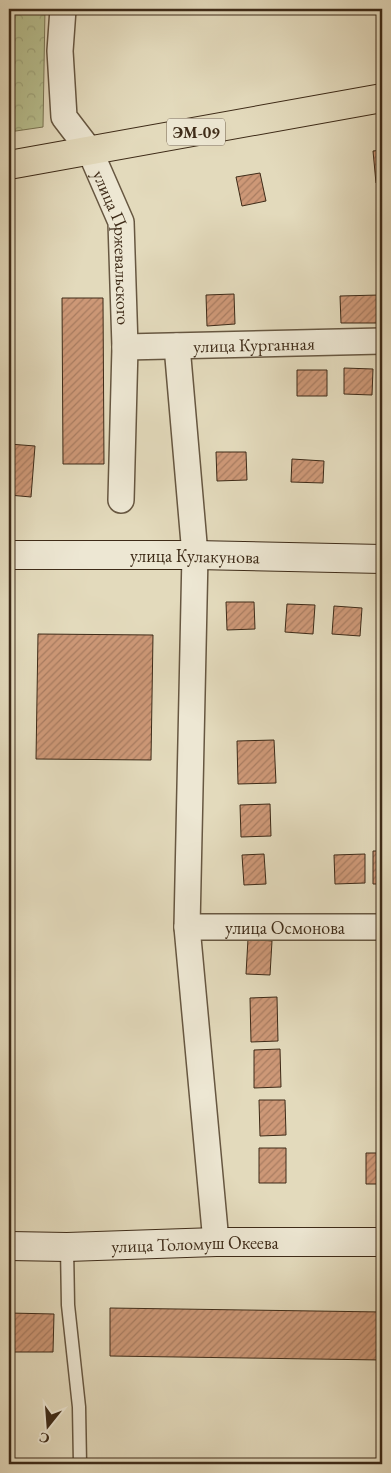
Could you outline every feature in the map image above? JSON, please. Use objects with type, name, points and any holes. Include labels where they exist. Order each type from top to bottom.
[{"type":"highway","name":"ЭМ-09","points":[[9,165],[382,98]]},
{"type":"street","name":"улица Пржевальского","points":[[63,9],[60,51],[64,117],[90,151],[121,222],[124,347],[121,500]]},
{"type":"street","name":"улица Курганная","points":[[124,347],[382,341]]},
{"type":"street","points":[[177,346],[195,555],[187,927],[216,1242]]},
{"type":"street","name":"улица Кулакунова","points":[[9,555],[195,555],[382,559]]},
{"type":"street","name":"улица Осмонова","points":[[187,927],[382,927]]},
{"type":"street","name":"улица Толомуш Океева","points":[[9,1246],[67,1247],[216,1242],[382,1242]]},
{"type":"lane","points":[[67,1247],[68,1305],[79,1407],[80,1464]]},
{"type":"green space","points":[[9,9],[45,9],[43,127],[9,132]]},
{"type":"building","points":[[382,150],[382,183],[376,183],[373,151]]},
{"type":"building","points":[[260,173],[266,201],[242,206],[236,177]]},
{"type":"building","points":[[234,294],[235,324],[207,326],[206,295]]},
{"type":"building","points":[[379,295],[379,323],[341,323],[340,296]]},
{"type":"building","points":[[62,298],[103,298],[104,464],[63,464]]},
{"type":"building","points":[[344,368],[373,369],[372,395],[344,394]]},
{"type":"building","points":[[297,370],[327,370],[327,396],[297,396]]},
{"type":"building","points":[[9,444],[35,446],[31,497],[9,495]]},
{"type":"building","points":[[216,452],[246,452],[247,480],[217,481]]},
{"type":"building","points":[[292,459],[324,461],[323,483],[291,482]]},
{"type":"building","points":[[226,602],[254,602],[255,629],[227,630]]},
{"type":"building","points":[[287,604],[315,605],[313,634],[285,632]]},
{"type":"building","points":[[334,606],[362,608],[360,636],[332,634]]},
{"type":"building","points":[[380,608],[382,609],[382,636],[378,636]]},
{"type":"building","points":[[38,634],[153,635],[151,760],[36,759]]},
{"type":"building","points":[[274,740],[276,783],[238,784],[237,741]]},
{"type":"building","points":[[270,804],[271,836],[241,837],[240,805]]},
{"type":"building","points":[[373,851],[382,851],[382,884],[373,884]]},
{"type":"building","points":[[264,854],[266,884],[244,885],[242,855]]},
{"type":"building","points":[[365,854],[365,883],[335,884],[334,855]]},
{"type":"building","points":[[248,939],[272,941],[270,975],[246,974]]},
{"type":"building","points":[[277,997],[278,1041],[251,1042],[250,998]]},
{"type":"building","points":[[280,1049],[281,1087],[254,1088],[254,1050]]},
{"type":"building","points":[[259,1100],[285,1100],[286,1135],[260,1136]]},
{"type":"building","points":[[259,1148],[286,1148],[286,1183],[259,1183]]},
{"type":"building","points":[[366,1153],[382,1153],[382,1184],[366,1184]]},
{"type":"building","points":[[110,1308],[382,1312],[382,1360],[110,1356]]},
{"type":"building","points":[[9,1313],[54,1314],[53,1352],[9,1352]]},
{"type":"building","points":[[117,1461],[296,1464],[117,1464]]}]
